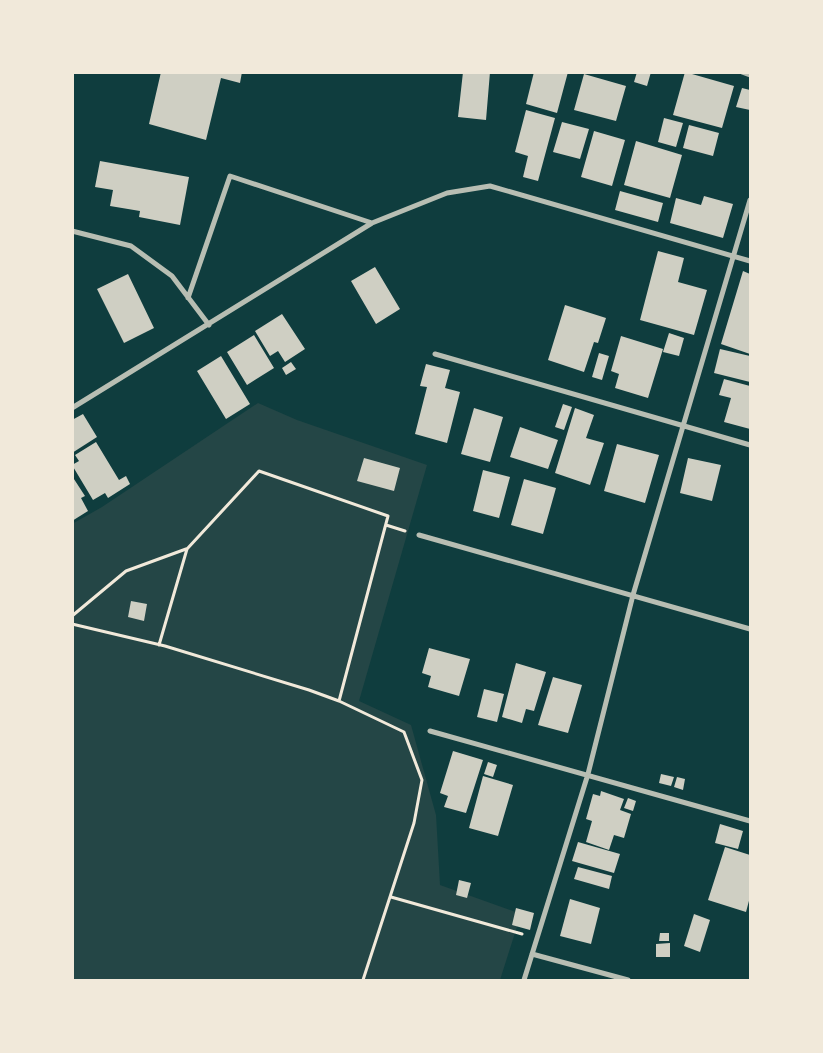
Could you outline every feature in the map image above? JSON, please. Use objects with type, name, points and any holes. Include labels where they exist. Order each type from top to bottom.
[{"type":"street","points":[[742,72],[750,75]]},
{"type":"street","points":[[188,298],[230,176],[372,223]]},
{"type":"street","points":[[72,408],[372,223],[447,193],[490,186],[750,261]]},
{"type":"street","points":[[524,980],[588,774],[633,595],[735,256],[750,200]]},
{"type":"street","points":[[72,231],[131,246],[172,276],[209,325]]},
{"type":"street","points":[[435,354],[750,445]]},
{"type":"street","points":[[420,535],[750,629]]},
{"type":"street","points":[[430,731],[750,821]]},
{"type":"street","points":[[532,954],[628,980]]},
{"type":"path","points":[[158,645],[187,549],[259,471],[388,516],[339,701]]},
{"type":"path","points":[[72,616],[126,571],[187,549]]},
{"type":"path","points":[[72,624],[158,645],[309,690],[339,701],[404,732],[422,780],[414,823],[363,980]]},
{"type":"path","points":[[390,896],[537,938]]},
{"type":"shaded area","points":[[258,403],[297,420],[427,465],[359,701],[411,725],[436,815],[440,885],[521,914],[500,980],[73,980],[72,524],[102,507]]},
{"type":"building","points":[[161,72],[242,72],[240,83],[221,78],[206,140],[149,124]]},
{"type":"building","points":[[463,72],[490,72],[486,120],[458,117]]},
{"type":"building","points":[[534,72],[568,72],[557,113],[526,104]]},
{"type":"building","points":[[637,72],[651,72],[647,86],[634,82]]},
{"type":"building","points":[[685,72],[734,86],[722,128],[673,115]]},
{"type":"building","points":[[584,74],[626,86],[616,121],[574,110]]},
{"type":"building","points":[[742,88],[750,90],[750,110],[736,107]]},
{"type":"building","points":[[526,110],[555,118],[538,181],[523,177],[528,156],[515,152]]},
{"type":"building","points":[[664,118],[683,123],[676,147],[658,142]]},
{"type":"building","points":[[562,122],[589,129],[580,159],[553,152]]},
{"type":"building","points":[[689,125],[719,133],[713,156],[683,148]]},
{"type":"building","points":[[594,131],[625,140],[612,186],[581,177]]},
{"type":"building","points":[[636,141],[682,155],[670,198],[624,185]]},
{"type":"building","points":[[100,161],[189,177],[180,225],[139,217],[140,211],[110,206],[113,190],[95,187]]},
{"type":"building","points":[[620,191],[663,203],[658,222],[615,210]]},
{"type":"building","points":[[704,196],[733,204],[723,238],[670,223],[676,198],[701,205]]},
{"type":"building","points":[[658,251],[684,258],[678,282],[707,290],[694,335],[640,320]]},
{"type":"building","points":[[375,267],[400,309],[376,324],[351,281]]},
{"type":"building","points":[[743,271],[750,274],[750,354],[721,344]]},
{"type":"building","points":[[128,274],[154,328],[124,343],[97,289]]},
{"type":"building","points":[[565,305],[606,318],[598,343],[594,342],[584,372],[548,360]]},
{"type":"building","points":[[282,314],[305,349],[285,362],[278,351],[270,356],[255,331]]},
{"type":"building","points":[[669,333],[684,338],[679,356],[663,352]]},
{"type":"building","points":[[254,335],[274,368],[247,385],[227,352]]},
{"type":"building","points":[[621,336],[663,349],[648,398],[615,388],[619,374],[611,371]]},
{"type":"building","points":[[720,349],[750,356],[750,382],[714,373]]},
{"type":"building","points":[[599,353],[609,356],[602,380],[592,377]]},
{"type":"building","points":[[221,356],[250,404],[226,419],[197,371]]},
{"type":"building","points":[[291,362],[296,369],[286,375],[282,368]]},
{"type":"building","points":[[426,364],[450,370],[445,388],[460,392],[447,443],[415,434],[427,387],[420,386]]},
{"type":"building","points":[[724,379],[750,386],[750,429],[724,422],[731,398],[719,395]]},
{"type":"building","points":[[563,404],[572,407],[564,430],[555,427]]},
{"type":"building","points":[[474,408],[503,417],[490,462],[461,454]]},
{"type":"building","points":[[575,408],[594,415],[586,438],[604,443],[590,485],[555,473]]},
{"type":"building","points":[[83,414],[97,437],[72,453],[72,420]]},
{"type":"building","points":[[520,427],[558,440],[548,469],[510,457]]},
{"type":"building","points":[[96,442],[119,480],[126,476],[130,484],[108,498],[105,493],[93,500],[72,465],[79,461],[75,455]]},
{"type":"building","points":[[617,444],[659,455],[645,503],[604,491]]},
{"type":"building","points":[[364,458],[400,468],[394,491],[357,481]]},
{"type":"building","points":[[688,458],[721,465],[712,501],[680,493]]},
{"type":"building","points":[[483,470],[510,477],[499,518],[473,511]]},
{"type":"building","points":[[72,476],[85,496],[81,498],[88,511],[72,521]]},
{"type":"building","points":[[524,479],[556,488],[543,534],[511,525]]},
{"type":"building","points":[[131,601],[147,604],[144,621],[128,617]]},
{"type":"building","points":[[429,648],[470,659],[459,696],[428,687],[431,676],[422,673]]},
{"type":"building","points":[[516,663],[546,672],[534,711],[526,709],[522,723],[502,717]]},
{"type":"building","points":[[553,677],[582,685],[568,733],[538,725]]},
{"type":"building","points":[[484,689],[504,694],[497,722],[477,717]]},
{"type":"building","points":[[453,751],[483,760],[466,813],[444,807],[448,796],[440,793]]},
{"type":"building","points":[[488,762],[497,765],[493,777],[484,774]]},
{"type":"building","points":[[661,774],[674,777],[671,786],[659,783]]},
{"type":"building","points":[[483,776],[513,785],[498,836],[469,828]]},
{"type":"building","points":[[677,777],[685,779],[683,790],[674,787]]},
{"type":"building","points":[[601,791],[624,799],[620,810],[631,814],[624,838],[614,835],[609,850],[586,842],[592,821],[586,819],[593,794],[600,796]]},
{"type":"building","points":[[628,798],[636,801],[633,811],[624,808]]},
{"type":"building","points":[[720,824],[743,831],[738,849],[715,843]]},
{"type":"building","points":[[578,842],[620,854],[614,873],[572,861]]},
{"type":"building","points":[[725,847],[750,855],[750,897],[746,912],[708,900]]},
{"type":"building","points":[[578,867],[612,876],[609,889],[574,879]]},
{"type":"building","points":[[459,880],[471,883],[467,898],[456,895]]},
{"type":"building","points":[[570,899],[600,908],[591,944],[560,936]]},
{"type":"building","points":[[516,908],[534,913],[530,930],[512,925]]},
{"type":"building","points":[[694,914],[710,920],[700,952],[684,946]]},
{"type":"building","points":[[660,933],[669,933],[669,941],[659,941]]},
{"type":"building","points":[[670,943],[670,957],[656,957],[656,944]]}]
